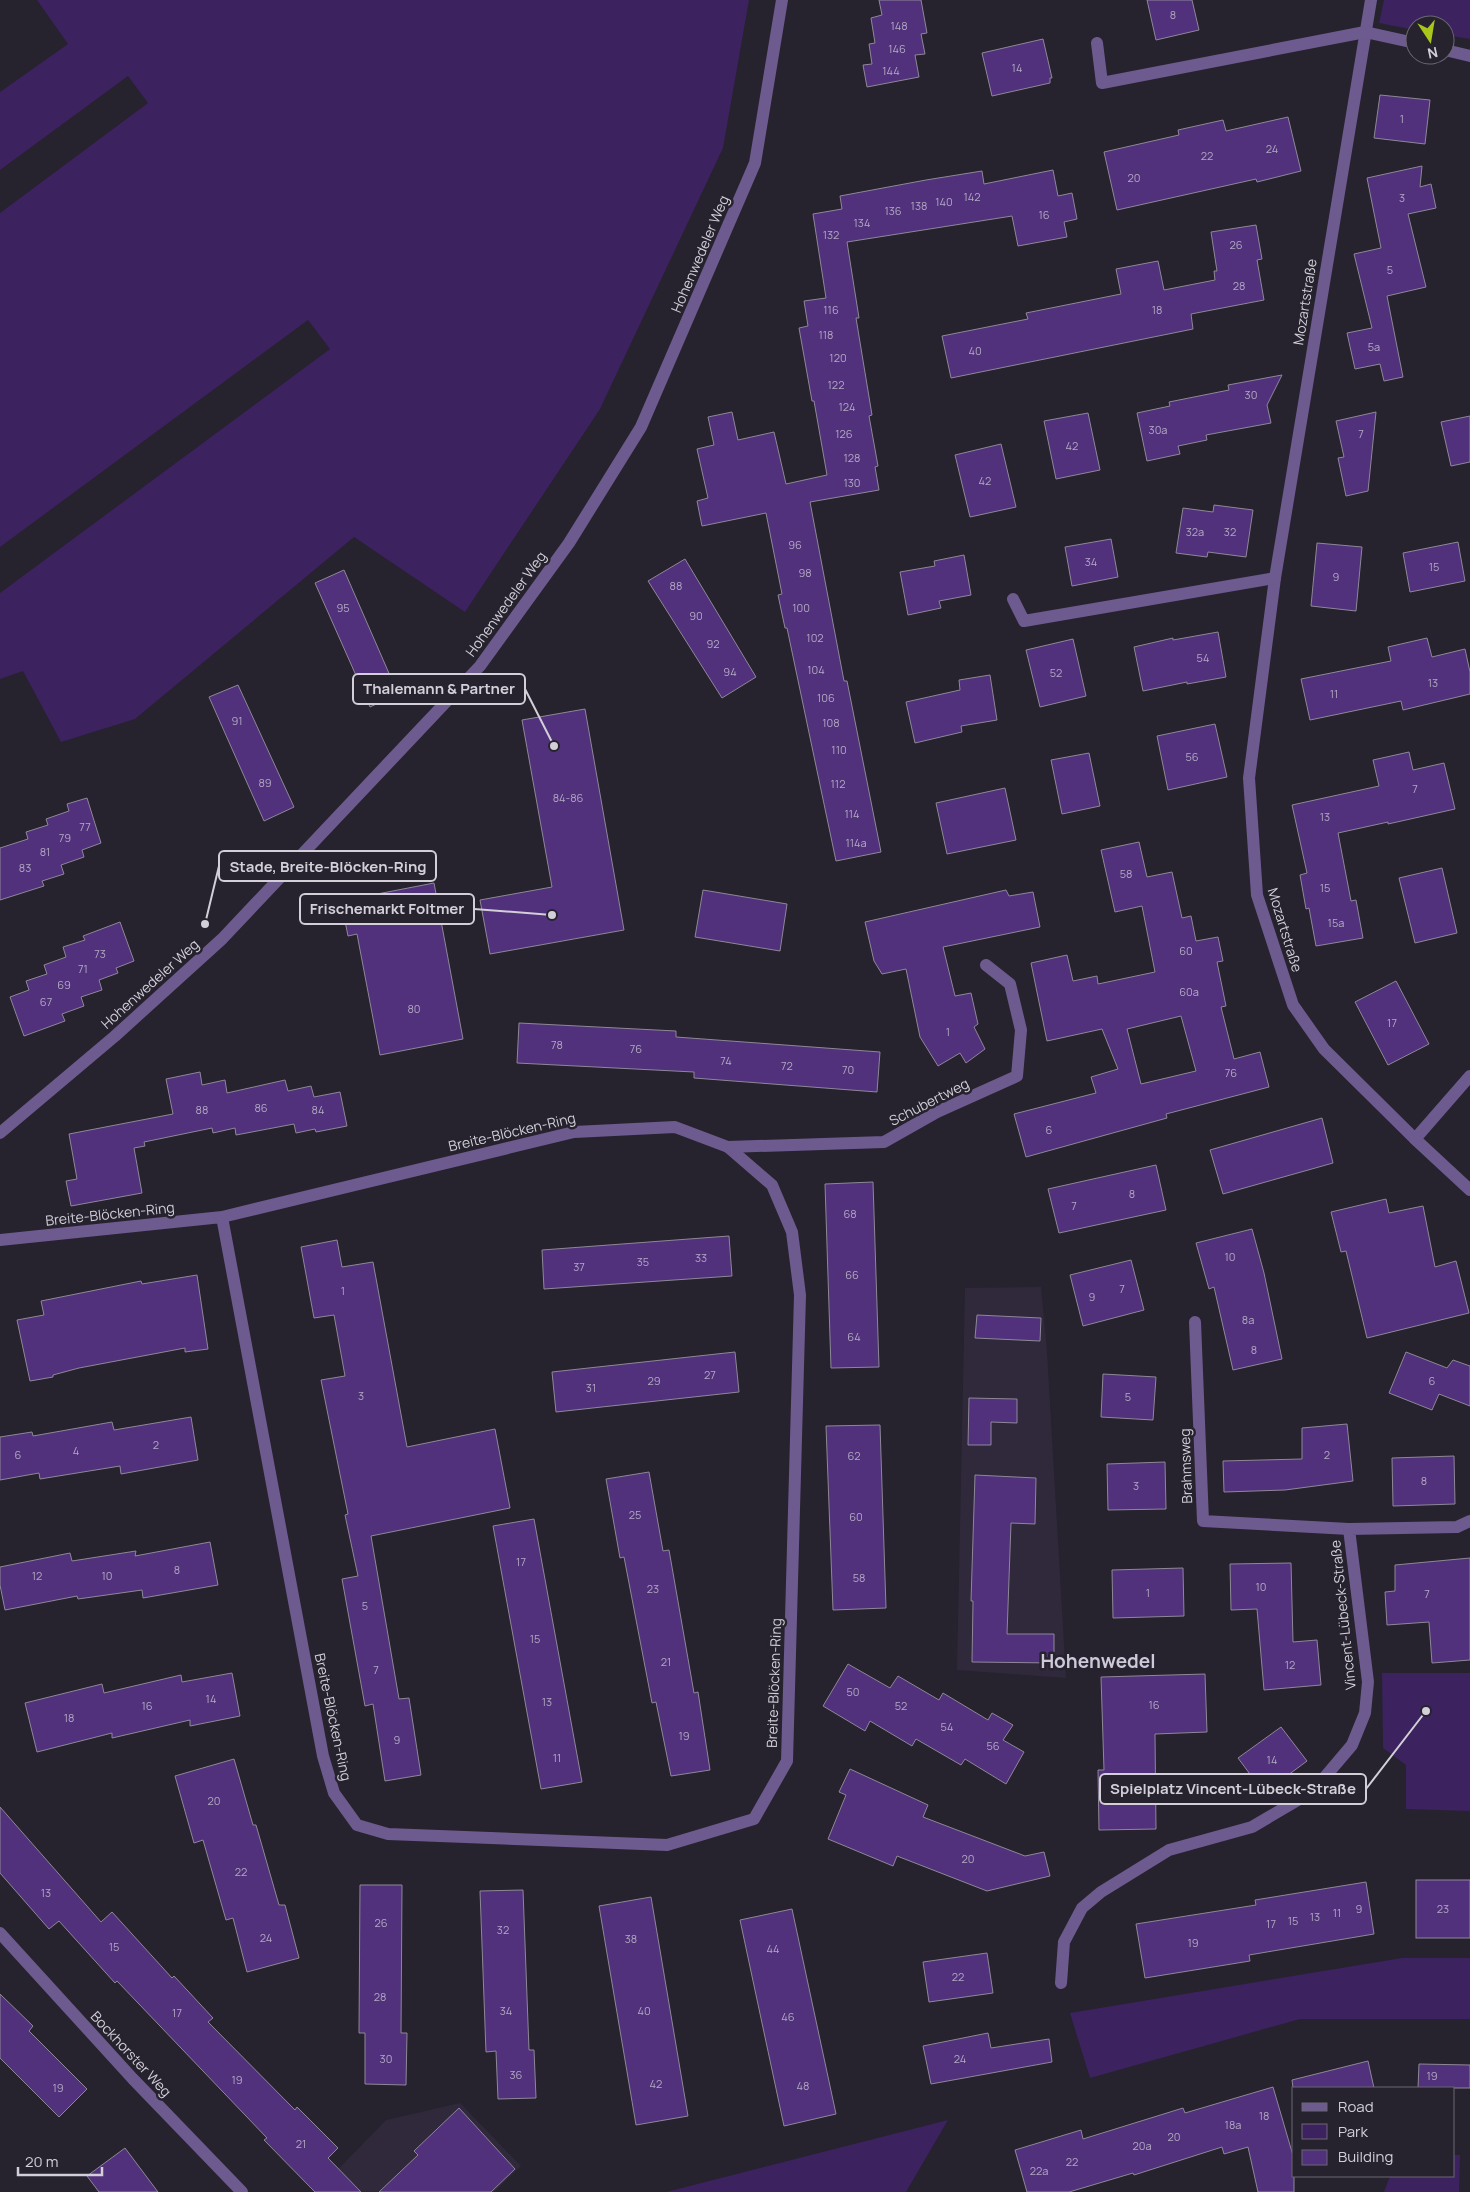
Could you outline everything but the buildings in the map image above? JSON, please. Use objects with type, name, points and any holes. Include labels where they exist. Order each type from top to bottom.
[{"type":"street","name":"Hohenwedeler Weg","points":[[0,1133],[115,1036],[222,939],[480,666],[570,542],[641,427],[755,163],[782,0]]},
{"type":"street","name":"Mozartstraße","points":[[1371,0],[1275,578],[1249,778],[1257,895],[1293,1005],[1324,1049],[1415,1139],[1470,1190]]},
{"type":"street","points":[[1097,43],[1102,83],[1366,32],[1405,41]]},
{"type":"street","points":[[1455,52],[1470,56]]},
{"type":"street","points":[[1013,599],[1024,621],[1275,578]]},
{"type":"street","name":"Schubertweg","points":[[728,1147],[884,1142],[937,1112],[1018,1076],[1021,1030],[1010,984],[986,965]]},
{"type":"street","points":[[1415,1139],[1470,1076]]},
{"type":"street","name":"Breite-Blöcken-Ring","points":[[0,1240],[222,1217],[574,1132],[674,1126],[728,1147],[772,1185],[792,1232],[800,1294],[787,1761],[754,1819],[667,1845],[388,1834],[357,1825],[334,1793],[323,1756],[222,1217]]},
{"type":"street","name":"Brahmsweg","points":[[1195,1322],[1202,1521],[1349,1529]]},
{"type":"street","name":"Vincent-Lübeck-Straße","points":[[1061,1983],[1064,1942],[1082,1908],[1101,1892],[1169,1850],[1252,1827],[1313,1791],[1352,1744],[1365,1713],[1368,1682],[1349,1529],[1457,1527],[1470,1521]]},
{"type":"street","name":"Bockhorster Weg","points":[[0,1933],[133,2079],[242,2192]]},
{"type":"shaded area","points":[[1041,1287],[1047,1352],[1066,1678],[957,1670],[965,1288]]},
{"type":"shaded area","points":[[460,2103],[521,2166],[494,2192],[316,2192],[386,2120]]},
{"type":"green space","points":[[37,0],[749,0],[723,148],[600,409],[465,612],[354,537],[135,719],[61,742],[23,671],[0,679],[0,593],[330,349],[308,320],[0,547],[0,213],[148,103],[128,76],[0,170],[0,92],[68,44]]},
{"type":"green space","points":[[1384,0],[1470,0],[1470,39],[1455,37],[1455,15],[1405,15],[1405,28],[1379,23]]},
{"type":"green space","points":[[1382,1673],[1470,1673],[1470,1811],[1406,1809],[1406,1765],[1383,1748]]},
{"type":"green space","points":[[1402,1958],[1470,1958],[1470,2019],[1300,2019],[1090,2078],[1070,2013]]},
{"type":"green space","points":[[948,2120],[906,2192],[666,2192]]},
{"type":"green space","points":[[1455,2155],[1460,2155],[1459,2192],[1384,2192],[1390,2177],[1455,2177]]},
{"type":"place","name":"Thalemann & Partner","points":[[554,746]]},
{"type":"place","name":"Frischemarkt Foltmer","points":[[552,915]]},
{"type":"place","name":"Stade, Breite-Blöcken-Ring","points":[[205,924]]},
{"type":"place","name":"Spielplatz Vincent-Lübeck-Straße","points":[[1426,1711]]},
{"type":"district","name":"Hohenwedel","points":[[1098,1661]]}]
